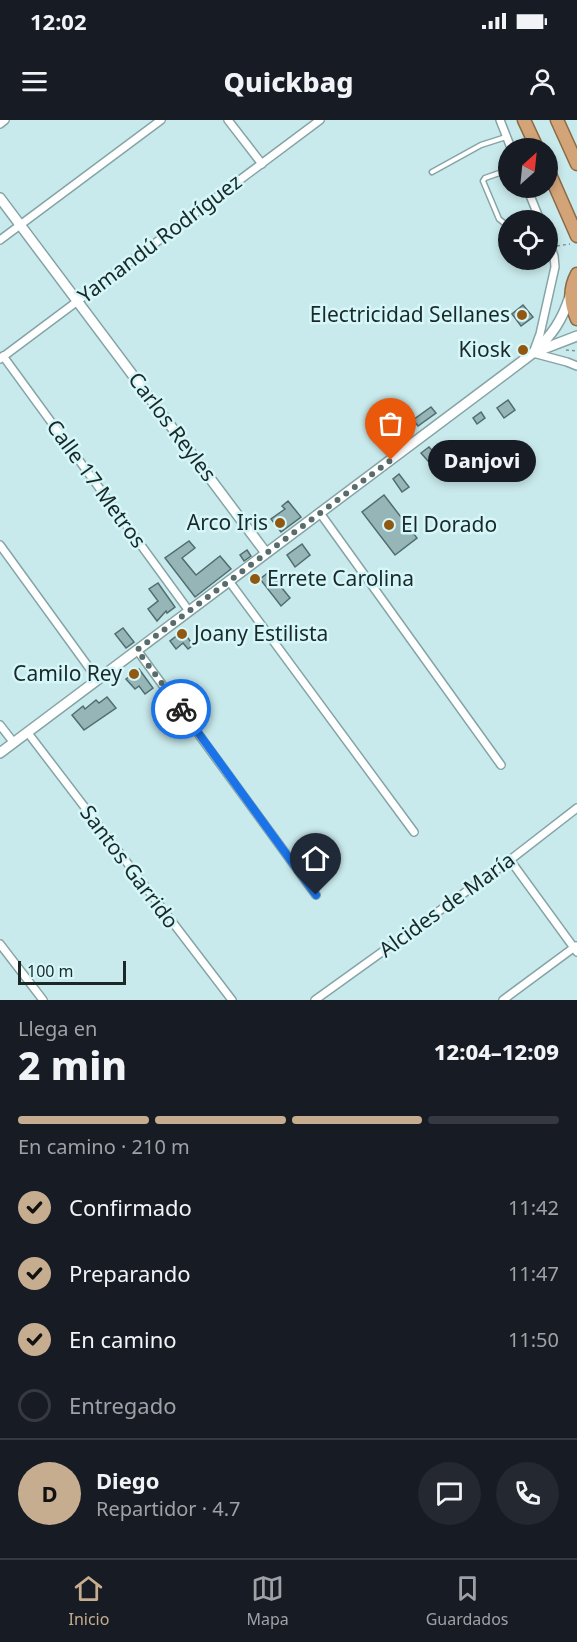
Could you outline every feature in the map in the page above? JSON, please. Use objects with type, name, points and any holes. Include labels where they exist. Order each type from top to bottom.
[{"type":"highway","points":[[524,120],[532,138]]},
{"type":"highway","points":[[557,120],[577,164]]},
{"type":"highway","points":[[558,193],[577,236]]},
{"type":"highway","points":[[577,274],[571,295],[577,319]]},
{"type":"street","points":[[0,124],[5,120]]},
{"type":"street","points":[[0,240],[161,120]]},
{"type":"street","points":[[228,120],[262,164]]},
{"type":"street","name":"Yamandú Rodríguez","points":[[2,357],[320,120]]},
{"type":"street","points":[[500,120],[507,137]]},
{"type":"street","name":"Carlos Reyles","points":[[0,198],[266,553]]},
{"type":"street","points":[[533,353],[540,334],[554,270]]},
{"type":"street","points":[[0,753],[533,353],[548,339],[559,324],[571,295]]},
{"type":"street","points":[[533,353],[577,336]]},
{"type":"street","points":[[533,353],[577,366]]},
{"type":"street","name":"Calle 17 Metros","points":[[2,357],[189,611]]},
{"type":"street","points":[[320,513],[501,765]]},
{"type":"street","points":[[0,545],[98,680]]},
{"type":"street","points":[[230,581],[414,832]]},
{"type":"street","points":[[137,650],[316,895]]},
{"type":"street","points":[[0,725],[14,743]]},
{"type":"street","name":"Santos Garrido","points":[[28,733],[232,1000]]},
{"type":"street","name":"Alcides de María","points":[[315,1000],[510,860],[577,808]]},
{"type":"street","points":[[503,1000],[576,948],[510,860]]},
{"type":"street","points":[[0,944],[43,1000]]},
{"type":"lane","points":[[432,172],[481,145],[507,137]]},
{"type":"lane","points":[[498,173],[483,181],[498,215]]},
{"type":"path","points":[[558,246],[577,242]]},
{"type":"building","name":"Electricidad Sellanes","points":[[523,305],[533,317],[521,326],[512,314]]},
{"type":"building","points":[[508,400],[515,410],[504,418],[497,408]]},
{"type":"building","points":[[431,407],[436,413],[418,426],[413,420]]},
{"type":"building","points":[[481,412],[485,418],[477,424],[473,418]]},
{"type":"building","points":[[392,420],[404,435],[396,442],[384,426]]},
{"type":"building","points":[[429,447],[436,455],[428,461],[421,453]]},
{"type":"building","points":[[399,474],[409,487],[402,492],[393,479]]},
{"type":"building","name":"El Dorado","points":[[384,495],[417,538],[395,555],[362,512]]},
{"type":"building","points":[[288,501],[301,517],[281,532],[271,519],[285,509],[282,506]]},
{"type":"building","points":[[189,541],[195,548],[182,558],[196,575],[220,556],[231,569],[195,597],[165,558]]},
{"type":"building","points":[[302,544],[310,555],[295,567],[287,555]]},
{"type":"building","points":[[247,550],[251,556],[244,561],[240,555]]},
{"type":"building","points":[[269,572],[290,598],[281,606],[260,579]]},
{"type":"building","points":[[158,583],[175,607],[167,613],[166,611],[157,621],[148,609],[158,601],[149,589]]},
{"type":"building","points":[[123,628],[134,642],[126,648],[115,634]]},
{"type":"building","points":[[183,631],[193,645],[188,649],[183,643],[176,649],[170,641]]},
{"type":"building","points":[[139,669],[153,688],[145,694],[139,686],[135,689],[126,679]]},
{"type":"building","points":[[107,697],[116,708],[84,730],[72,715],[83,706],[85,709],[96,700],[99,703]]},
{"type":"way so far","points":[[181,709],[137,650],[391,460]]},
{"type":"place","name":"Electricidad Sellanes","points":[[522,315]]},
{"type":"place","name":"Kiosk","points":[[523,350]]},
{"type":"place","name":"Danjovi","points":[[391,460]]},
{"type":"place","name":"Arco Iris","points":[[280,523]]},
{"type":"place","name":"El Dorado","points":[[389,525]]},
{"type":"place","name":"Errete Carolina","points":[[255,579]]},
{"type":"place","name":"Joany Estilista","points":[[182,634]]},
{"type":"place","name":"Camilo Rey","points":[[134,674]]},
{"type":"route","points":[[181,709],[316,895]]}]
